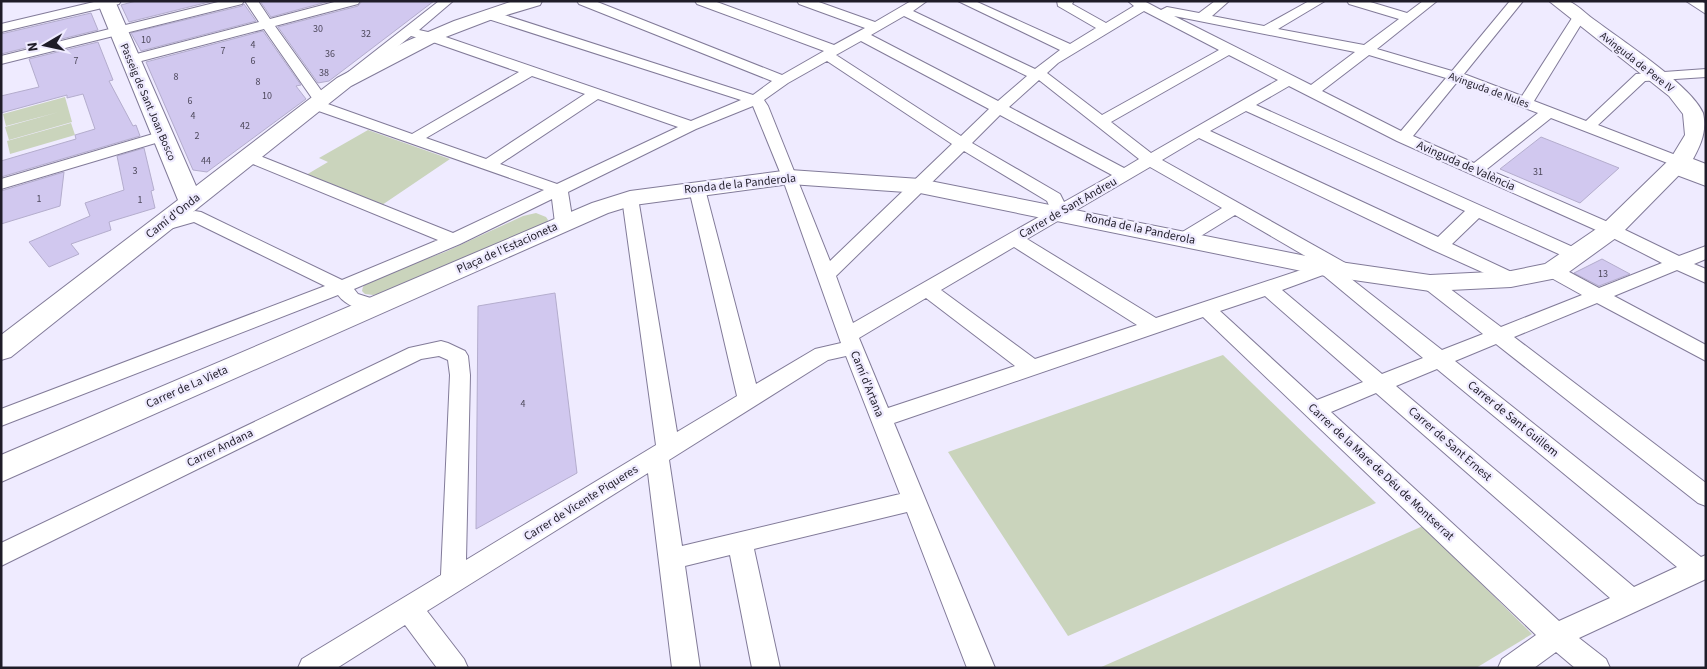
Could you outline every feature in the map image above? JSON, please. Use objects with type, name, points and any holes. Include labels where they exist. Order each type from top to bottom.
[{"type":"street","points":[[1,60],[238,1]]},
{"type":"street","points":[[251,1],[318,103],[559,190]]},
{"type":"street","points":[[130,60],[354,1]]},
{"type":"street","name":"Camí d'Onda","points":[[1,350],[159,227],[193,209],[248,157],[447,1]]},
{"type":"street","points":[[583,1],[782,80]]},
{"type":"street","points":[[701,1],[831,52],[963,144],[1054,198],[1060,212]]},
{"type":"street","points":[[803,1],[876,27]]},
{"type":"street","points":[[964,1],[1071,50]]},
{"type":"street","points":[[1068,1],[1062,3],[1105,28]]},
{"type":"street","points":[[1201,18],[1224,1]]},
{"type":"street","points":[[1266,30],[1319,1]]},
{"type":"street","points":[[1353,1],[1410,18]]},
{"type":"street","points":[[1311,92],[1432,1]]},
{"type":"street","points":[[1403,138],[1517,1]]},
{"type":"street","name":"Avinguda de Pere IV","points":[[1557,1],[1656,75],[1676,92],[1693,113],[1696,135],[1676,165]]},
{"type":"street","points":[[1692,1],[1706,10]]},
{"type":"street","points":[[1,28],[109,2]]},
{"type":"street","name":"Passeig de Sant Joan Bosco","points":[[109,2],[118,31],[193,209]]},
{"type":"street","name":"Camí d'Onda","points":[[344,82],[396,52],[487,14],[523,2]]},
{"type":"street","points":[[826,275],[999,108],[1053,60],[1105,28],[1138,4]]},
{"type":"street","name":"Avinguda de Nules","points":[[1138,4],[1165,5],[1201,18],[1367,50],[1455,76],[1588,127],[1676,165],[1706,181]]},
{"type":"street","name":"Avinguda de València","points":[[1138,4],[1403,138],[1612,230],[1706,277]]},
{"type":"street","points":[[1,418],[342,287],[454,240],[691,126],[755,100],[782,80],[912,5]]},
{"type":"street","name":"Carrer de Sant Guillem","points":[[912,5],[1042,76],[1150,160],[1235,208],[1336,269],[1440,360],[1702,568]]},
{"type":"street","points":[[487,14],[755,100]]},
{"type":"street","points":[[1525,102],[1579,18]]},
{"type":"street","points":[[409,30],[418,35],[432,37],[691,126]]},
{"type":"street","points":[[861,35],[1125,175]]},
{"type":"street","points":[[1100,122],[1228,50]]},
{"type":"street","points":[[414,139],[530,71]]},
{"type":"street","points":[[1588,127],[1641,77],[1706,73]]},
{"type":"street","name":"Carrer de Sant Andreu","points":[[850,342],[927,290],[1288,80]]},
{"type":"street","points":[[488,165],[595,94]]},
{"type":"street","name":"Camí d'Artana","points":[[755,100],[761,106],[790,176],[850,342],[981,668]]},
{"type":"street","points":[[1245,105],[1578,256]]},
{"type":"street","points":[[1476,170],[1549,112]]},
{"type":"street","points":[[1199,132],[1511,279]]},
{"type":"street","points":[[1,184],[163,136]]},
{"type":"street","points":[[248,157],[454,240]]},
{"type":"street","name":"Avinguda de Nules","points":[[1676,165],[1706,172]]},
{"type":"street","name":"Ronda de la Panderola","points":[[564,223],[630,198],[790,176],[920,186],[1060,212],[1336,269],[1430,283],[1511,279],[1554,271],[1578,256],[1612,230],[1676,165]]},
{"type":"street","points":[[697,188],[748,399]]},
{"type":"street","name":"Plaça de l'Estacioneta","points":[[373,306],[564,223],[559,190]]},
{"type":"street","points":[[630,198],[662,452],[671,559],[686,668]]},
{"type":"street","points":[[1185,238],[1235,208]]},
{"type":"street","points":[[193,209],[342,287],[351,299],[373,306]]},
{"type":"street","points":[[1439,246],[1477,210]]},
{"type":"street","points":[[1014,239],[1154,326]]},
{"type":"street","points":[[1314,410],[1706,252]]},
{"type":"street","points":[[882,419],[1268,288],[1336,269]]},
{"type":"street","points":[[1554,271],[1706,354]]},
{"type":"street","points":[[1430,283],[1706,496]]},
{"type":"street","name":"Carrer de Sant Ernest","points":[[1268,288],[1632,601]]},
{"type":"street","points":[[927,290],[1033,368]]},
{"type":"street","name":"Carrer de La Vieta","points":[[1,468],[373,306]]},
{"type":"street","name":"Carrer de la Mare de Déu de Montserrat","points":[[1206,309],[1556,636],[1596,668]]},
{"type":"street","name":"Carrer de Vicente Piqueres","points":[[312,668],[822,354],[850,342]]},
{"type":"street","name":"Carrer Andana","points":[[1,555],[416,353],[441,348],[458,356],[460,374],[453,582]]},
{"type":"street","points":[[671,559],[914,500]]},
{"type":"street","points":[[740,542],[766,668]]},
{"type":"street","points":[[1512,668],[1556,636],[1702,568]]},
{"type":"street","points":[[409,609],[454,668]]},
{"type":"green space","points":[[65,97],[72,122],[9,140],[5,127],[59,112],[6,126],[3,114]]},
{"type":"green space","points":[[71,123],[75,135],[10,154],[7,141]]},
{"type":"green space","points":[[368,130],[450,159],[382,205],[306,175],[328,162],[319,158]]},
{"type":"green space","points":[[536,213],[546,217],[548,220],[546,224],[387,293],[373,295],[365,294],[362,291],[365,284],[373,278],[445,252],[523,216]]},
{"type":"green space","points":[[1223,355],[1376,503],[1068,636],[948,452]]},
{"type":"green space","points":[[1423,526],[1532,634],[1476,668],[1099,668]]},
{"type":"building","points":[[136,1],[213,1],[129,22],[121,5]]},
{"type":"building","points":[[260,1],[330,1],[271,17]]},
{"type":"building","points":[[362,1],[434,1],[329,81],[318,83],[278,27],[358,6]]},
{"type":"building","points":[[244,4],[256,21],[141,51],[131,33],[242,6]]},
{"type":"building","points":[[91,13],[98,30],[1,54],[1,34]]},
{"type":"building","points":[[263,31],[301,85],[296,86],[306,99],[207,172],[193,170],[146,62]]},
{"type":"building","points":[[98,42],[113,80],[109,81],[133,126],[136,125],[140,136],[1,177],[1,161],[76,139],[75,135],[95,129],[83,94],[67,98],[67,95],[1,113],[1,96],[39,87],[29,59]]},
{"type":"building","points":[[1541,137],[1619,168],[1580,203],[1500,169]]},
{"type":"building","points":[[144,148],[154,190],[151,191],[155,208],[109,222],[111,230],[71,244],[79,254],[49,267],[29,242],[90,216],[85,203],[124,190],[117,156]]},
{"type":"building","points":[[64,172],[60,206],[1,224],[1,191]]},
{"type":"building","points":[[1602,259],[1630,274],[1599,286],[1574,273]]},
{"type":"building","points":[[555,293],[577,473],[476,529],[478,306]]}]
